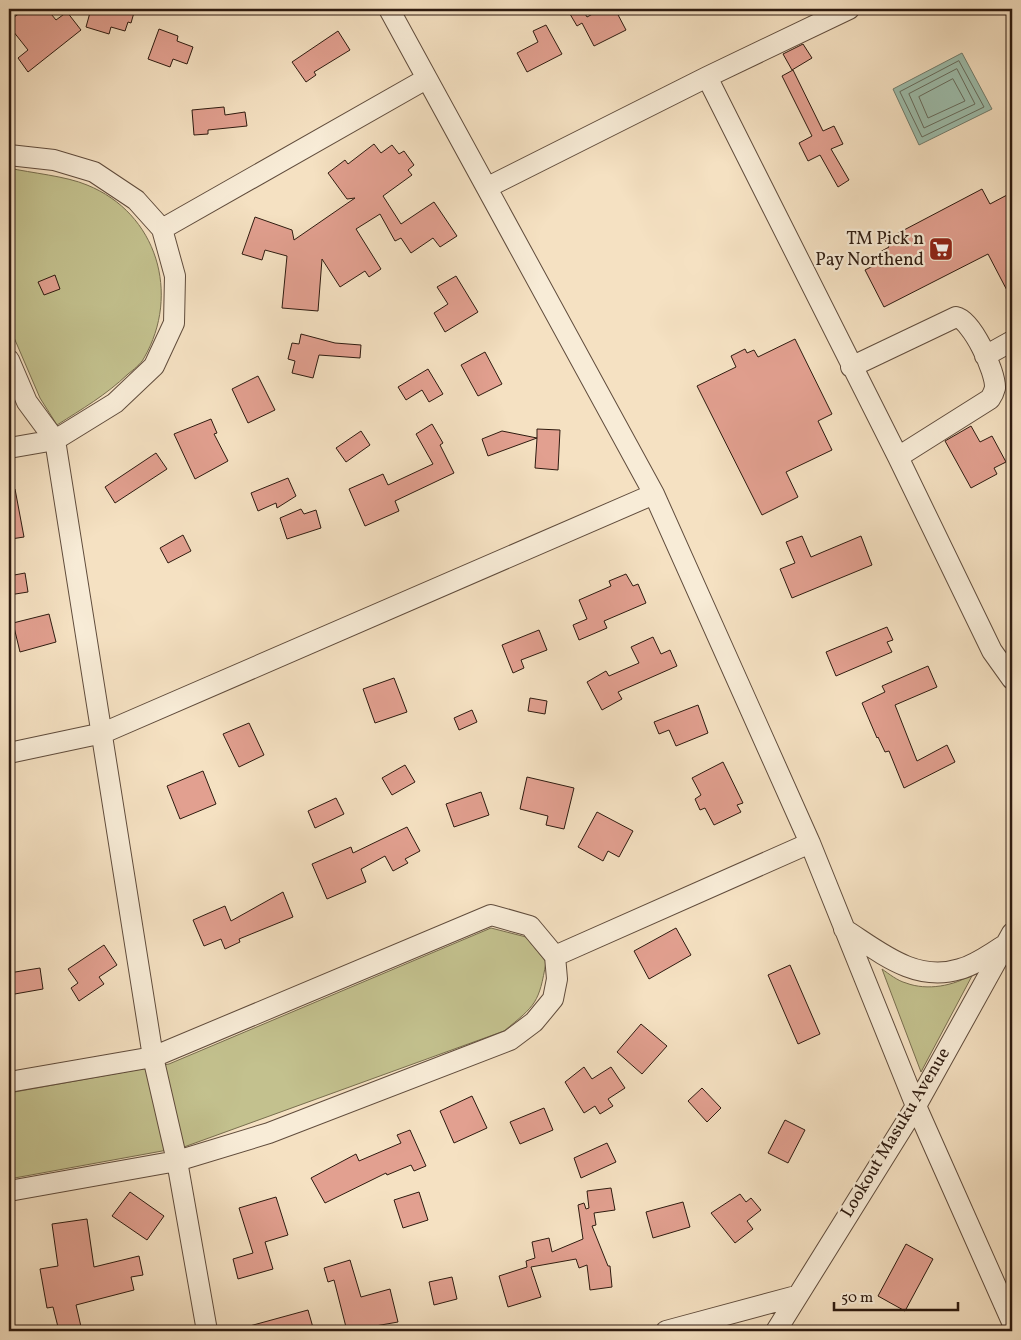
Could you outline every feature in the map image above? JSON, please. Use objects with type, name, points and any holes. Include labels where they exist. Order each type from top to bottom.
[{"type":"street","points":[[389,9],[654,494],[810,843],[916,1106],[1012,1322]]},
{"type":"street","points":[[488,188],[707,77],[849,9]]},
{"type":"street","points":[[707,77],[851,367],[898,457],[992,651],[1012,679]]},
{"type":"street","points":[[162,229],[426,79]]},
{"type":"street","points":[[9,155],[54,160],[94,172],[136,200],[162,229],[175,276],[174,323],[154,366],[115,403],[55,440],[9,448]]},
{"type":"street","points":[[851,367],[956,317],[967,322],[986,356],[995,389],[990,399],[898,457]]},
{"type":"street","points":[[986,356],[1012,341]]},
{"type":"street","points":[[9,360],[27,402],[55,440],[153,1057],[177,1161],[207,1331]]},
{"type":"street","points":[[9,753],[103,733],[654,494]]},
{"type":"street","points":[[555,956],[810,843]]},
{"type":"street","points":[[9,1082],[153,1057],[491,915],[530,926],[555,956],[557,979],[553,999],[534,1022],[510,1040],[270,1133],[177,1161],[9,1191]]},
{"type":"street","points":[[844,929],[901,964],[918,971],[935,973],[960,969],[1009,939]]},
{"type":"street","name":"Lookout Masuku Avenue","points":[[776,1331],[796,1296],[916,1106],[1009,939]]},
{"type":"street","points":[[666,1331],[796,1296]]},
{"type":"shaded area","points":[[9,168],[79,182],[111,198],[131,215],[146,235],[156,258],[161,283],[161,308],[155,333],[143,360],[120,382],[57,425],[40,398],[9,326]]},
{"type":"shaded area","points":[[491,928],[526,937],[546,962],[538,995],[530,1009],[504,1031],[184,1147],[9,1179],[9,1093],[169,1064]]},
{"type":"shaded area","points":[[882,969],[903,982],[923,987],[957,982],[973,974],[921,1072]]},
{"type":"water","points":[[962,53],[992,109],[919,145],[893,89]]},
{"type":"building","points":[[25,9],[47,9],[56,20],[67,12],[81,30],[28,72],[18,58],[28,50],[9,26],[9,21]]},
{"type":"building","points":[[91,9],[135,9],[131,23],[128,22],[125,31],[111,27],[109,34],[86,27]]},
{"type":"building","points":[[567,9],[582,9],[587,17],[602,9],[615,9],[626,30],[594,46],[582,23],[577,26]]},
{"type":"building","points":[[546,25],[562,54],[527,72],[517,53],[538,42],[533,31]]},
{"type":"building","points":[[159,29],[178,36],[177,41],[193,47],[187,64],[173,59],[170,67],[148,59]]},
{"type":"building","points":[[338,31],[350,50],[314,72],[316,75],[306,82],[292,62]]},
{"type":"building","points":[[803,44],[812,58],[792,70],[783,54]]},
{"type":"building","points":[[793,70],[823,131],[834,126],[843,144],[831,149],[849,180],[838,187],[820,155],[808,161],[799,143],[812,136],[782,76]]},
{"type":"building","points":[[224,107],[225,115],[245,112],[247,126],[208,130],[208,134],[194,135],[192,110]]},
{"type":"building","points":[[374,144],[381,153],[392,145],[399,154],[404,151],[414,165],[408,170],[412,175],[383,196],[401,224],[434,202],[457,236],[440,247],[433,238],[411,253],[401,238],[395,241],[380,214],[356,229],[381,269],[369,277],[365,271],[340,287],[322,259],[318,311],[282,308],[287,256],[265,250],[262,260],[242,254],[255,217],[292,230],[294,240],[355,198],[347,199],[328,173],[345,160],[348,164]]},
{"type":"building","name":"TM Pick n Pay Northend","points":[[982,189],[990,204],[1007,195],[1012,205],[1012,300],[988,254],[884,307],[865,270],[883,261],[878,253],[889,247],[885,240]]},
{"type":"building","points":[[55,275],[60,289],[44,295],[38,282]]},
{"type":"building","points":[[456,276],[478,312],[445,332],[434,313],[448,304],[437,287]]},
{"type":"building","points":[[301,334],[335,343],[361,345],[360,358],[319,355],[313,378],[292,373],[295,361],[288,359],[292,343],[299,344]]},
{"type":"building","points":[[795,339],[832,414],[818,421],[832,450],[786,472],[798,497],[762,515],[697,386],[736,367],[731,356],[745,349],[747,353],[754,350],[758,357]]},
{"type":"building","points":[[485,352],[502,384],[478,396],[461,365]]},
{"type":"building","points":[[428,369],[443,394],[429,402],[422,390],[406,400],[398,387]]},
{"type":"building","points":[[258,376],[275,410],[248,423],[232,389]]},
{"type":"building","points":[[211,419],[217,433],[214,434],[228,461],[195,479],[174,434]]},
{"type":"building","points":[[432,424],[443,443],[440,445],[454,473],[395,501],[399,511],[365,526],[349,489],[383,474],[388,485],[433,464],[416,434]]},
{"type":"building","points":[[971,426],[980,442],[992,436],[1006,462],[994,468],[997,474],[971,488],[945,441]]},
{"type":"building","points":[[537,429],[560,430],[558,470],[535,468]]},
{"type":"building","points":[[361,431],[370,445],[346,462],[336,448]]},
{"type":"building","points":[[502,431],[537,438],[488,456],[482,439]]},
{"type":"building","points":[[156,453],[167,469],[115,503],[105,487]]},
{"type":"building","points":[[288,478],[296,496],[277,508],[276,503],[258,511],[251,493]]},
{"type":"building","points":[[15,489],[24,537],[11,539],[9,490]]},
{"type":"building","points":[[301,509],[304,514],[316,510],[321,528],[287,539],[280,518]]},
{"type":"building","points":[[183,535],[191,551],[168,563],[160,548]]},
{"type":"building","points":[[802,536],[811,557],[861,536],[872,565],[792,598],[780,569],[795,563],[786,542]]},
{"type":"building","points":[[25,573],[28,592],[9,595],[9,576]]},
{"type":"building","points":[[626,574],[633,586],[638,584],[646,603],[604,621],[607,628],[579,640],[573,625],[587,619],[579,600],[611,586],[609,581]]},
{"type":"building","points":[[49,614],[56,642],[20,652],[13,623]]},
{"type":"building","points":[[887,627],[893,640],[887,642],[892,652],[836,676],[826,652]]},
{"type":"building","points":[[539,630],[547,650],[521,660],[524,668],[513,673],[502,645]]},
{"type":"building","points":[[653,637],[661,654],[670,650],[677,666],[618,692],[622,699],[602,710],[587,682],[606,671],[609,676],[639,663],[631,647]]},
{"type":"building","points":[[928,666],[937,687],[895,705],[917,761],[947,745],[955,762],[904,788],[889,751],[885,752],[877,738],[862,703],[885,692],[882,686]]},
{"type":"building","points":[[394,678],[407,712],[375,723],[363,689]]},
{"type":"building","points":[[530,698],[547,701],[545,714],[528,711]]},
{"type":"building","points":[[698,705],[708,733],[676,746],[669,730],[659,734],[654,722]]},
{"type":"building","points":[[472,710],[477,722],[459,730],[454,718]]},
{"type":"building","points":[[249,723],[264,755],[239,767],[223,734]]},
{"type":"building","points":[[723,762],[743,803],[737,805],[741,812],[714,825],[705,808],[700,810],[695,799],[701,795],[692,778]]},
{"type":"building","points":[[405,765],[415,782],[392,795],[382,778]]},
{"type":"building","points":[[203,771],[216,804],[180,819],[167,786]]},
{"type":"building","points":[[527,777],[574,788],[564,829],[546,825],[548,816],[520,809]]},
{"type":"building","points":[[481,792],[489,815],[454,827],[446,804]]},
{"type":"building","points":[[336,798],[344,814],[315,828],[308,811]]},
{"type":"building","points":[[597,812],[633,831],[619,857],[608,851],[603,861],[578,847]]},
{"type":"building","points":[[407,827],[420,851],[405,859],[408,863],[393,871],[385,856],[361,869],[366,882],[327,899],[312,864],[351,847],[353,853]]},
{"type":"building","points":[[283,892],[293,917],[239,939],[240,942],[225,949],[221,939],[204,946],[193,920],[225,906],[231,921]]},
{"type":"building","points":[[676,928],[691,955],[649,979],[634,951]]},
{"type":"building","points":[[104,945],[117,965],[99,977],[104,984],[79,1001],[71,988],[78,983],[68,969]]},
{"type":"building","points":[[790,965],[820,1034],[798,1044],[768,975]]},
{"type":"building","points":[[40,968],[43,989],[9,995],[9,973]]},
{"type":"building","points":[[641,1024],[667,1046],[642,1074],[617,1052]]},
{"type":"building","points":[[584,1067],[592,1079],[611,1067],[625,1088],[608,1099],[613,1106],[600,1114],[595,1106],[584,1113],[565,1082]]},
{"type":"building","points":[[702,1088],[721,1108],[707,1122],[688,1101]]},
{"type":"building","points":[[472,1096],[487,1128],[454,1143],[440,1111]]},
{"type":"building","points":[[544,1108],[553,1130],[520,1144],[510,1122]]},
{"type":"building","points":[[785,1120],[805,1130],[788,1163],[768,1153]]},
{"type":"building","points":[[410,1130],[426,1166],[414,1171],[411,1165],[387,1175],[386,1173],[325,1203],[311,1178],[356,1154],[359,1161],[401,1143],[397,1135]]},
{"type":"building","points":[[607,1143],[616,1162],[581,1178],[574,1158]]},
{"type":"building","points":[[611,1188],[615,1210],[594,1213],[596,1225],[592,1226],[608,1266],[610,1266],[612,1287],[590,1290],[587,1265],[579,1268],[576,1259],[531,1267],[541,1297],[508,1307],[499,1276],[527,1267],[526,1261],[535,1258],[532,1242],[549,1238],[552,1252],[583,1239],[578,1205],[584,1203],[586,1209],[589,1208],[587,1191]]},
{"type":"building","points":[[130,1192],[164,1216],[147,1240],[112,1216]]},
{"type":"building","points":[[419,1192],[428,1220],[403,1228],[394,1200]]},
{"type":"building","points":[[740,1194],[746,1202],[751,1198],[761,1210],[747,1221],[753,1229],[735,1243],[711,1213]]},
{"type":"building","points":[[276,1197],[288,1235],[265,1242],[273,1269],[238,1279],[233,1259],[253,1253],[239,1208]]},
{"type":"building","points":[[683,1202],[690,1227],[653,1238],[646,1212]]},
{"type":"building","points":[[87,1219],[94,1267],[139,1256],[143,1275],[131,1277],[134,1290],[76,1305],[82,1331],[59,1331],[53,1307],[47,1308],[40,1269],[58,1266],[52,1224]]},
{"type":"building","points":[[906,1244],[933,1259],[905,1311],[878,1296]]},
{"type":"building","points":[[350,1260],[361,1297],[390,1289],[398,1322],[347,1331],[334,1280],[328,1282],[324,1268]]},
{"type":"building","points":[[452,1277],[457,1299],[434,1305],[429,1282]]},
{"type":"building","points":[[308,1310],[314,1331],[247,1331],[246,1327]]},
{"type":"place","name":"TM Pick n Pay Northend","points":[[941,249]]}]
